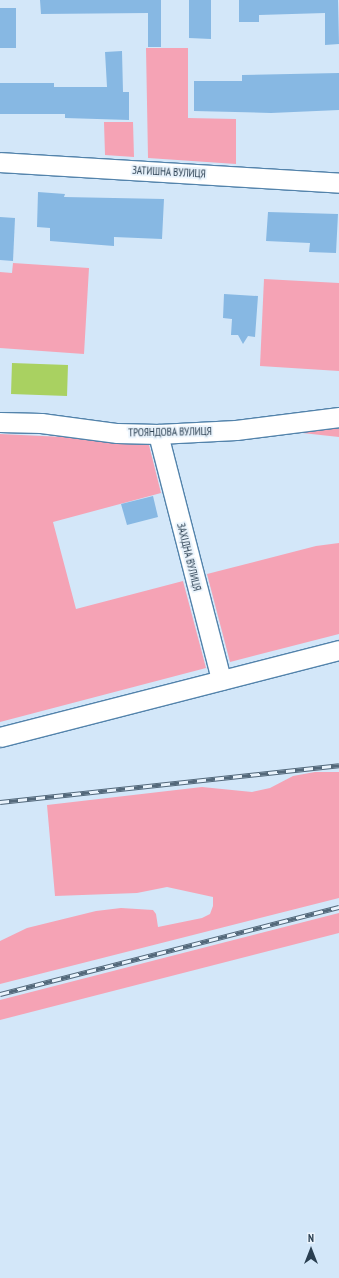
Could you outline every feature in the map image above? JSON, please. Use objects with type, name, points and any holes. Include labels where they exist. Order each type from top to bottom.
[{"type":"street","name":"ЗАТИШНА ВУЛИЦЯ","points":[[0,162],[339,183]]},
{"type":"street","name":"ТРОЯНДОВА ВУЛИЦЯ","points":[[0,422],[41,423],[117,433],[158,434],[236,430],[339,417]]},
{"type":"street","name":"ЗАХІДНА ВУЛИЦЯ","points":[[158,434],[221,680]]},
{"type":"street","points":[[0,737],[339,650]]},
{"type":"shaded area","points":[[146,48],[188,48],[188,118],[236,119],[236,164],[148,158]]},
{"type":"shaded area","points":[[104,122],[133,122],[134,157],[105,155]]},
{"type":"shaded area","points":[[13,263],[89,268],[84,354],[0,348],[0,272],[12,273]]},
{"type":"shaded area","points":[[264,279],[339,283],[339,371],[260,366]]},
{"type":"shaded area","points":[[12,363],[68,365],[67,396],[11,394]]},
{"type":"shaded area","points":[[339,425],[339,437],[284,431]]},
{"type":"shaded area","points":[[0,434],[148,441],[161,493],[53,522],[76,609],[183,581],[206,668],[0,722]]},
{"type":"shaded area","points":[[339,543],[339,634],[230,662],[207,574],[316,546]]},
{"type":"shaded area","points":[[315,772],[339,772],[339,898],[0,984],[0,941],[27,928],[96,911],[121,908],[153,910],[156,914],[158,927],[202,918],[210,914],[213,906],[213,897],[167,887],[137,893],[55,896],[47,805],[202,787],[252,792],[270,788],[293,776]]},
{"type":"shaded area","points":[[339,913],[339,933],[0,1020],[0,1000]]},
{"type":"building","points":[[40,0],[161,0],[161,47],[148,47],[148,13],[41,14]]},
{"type":"building","points":[[189,0],[211,0],[211,39],[189,38]]},
{"type":"building","points":[[239,0],[338,0],[339,44],[325,45],[325,13],[259,15],[259,22],[239,22]]},
{"type":"building","points":[[0,8],[16,8],[16,48],[0,48]]},
{"type":"building","points":[[122,51],[123,92],[129,92],[129,120],[65,118],[65,114],[0,114],[0,83],[54,83],[54,87],[107,87],[105,52]]},
{"type":"building","points":[[339,73],[339,110],[271,113],[194,111],[194,81],[242,81],[242,75]]},
{"type":"building","points":[[38,192],[65,194],[64,197],[164,199],[162,239],[114,237],[114,246],[50,241],[50,228],[37,227]]},
{"type":"building","points":[[268,212],[338,214],[336,253],[309,252],[310,243],[266,241]]},
{"type":"building","points":[[0,217],[15,218],[13,261],[0,260]]},
{"type":"building","points":[[224,294],[258,296],[255,337],[248,336],[243,344],[238,335],[231,335],[232,319],[223,318]]},
{"type":"building","points":[[153,496],[158,517],[127,525],[121,504]]},
{"type":"railway","points":[[0,802],[339,765]]},
{"type":"railway","points":[[0,994],[339,907]]}]
